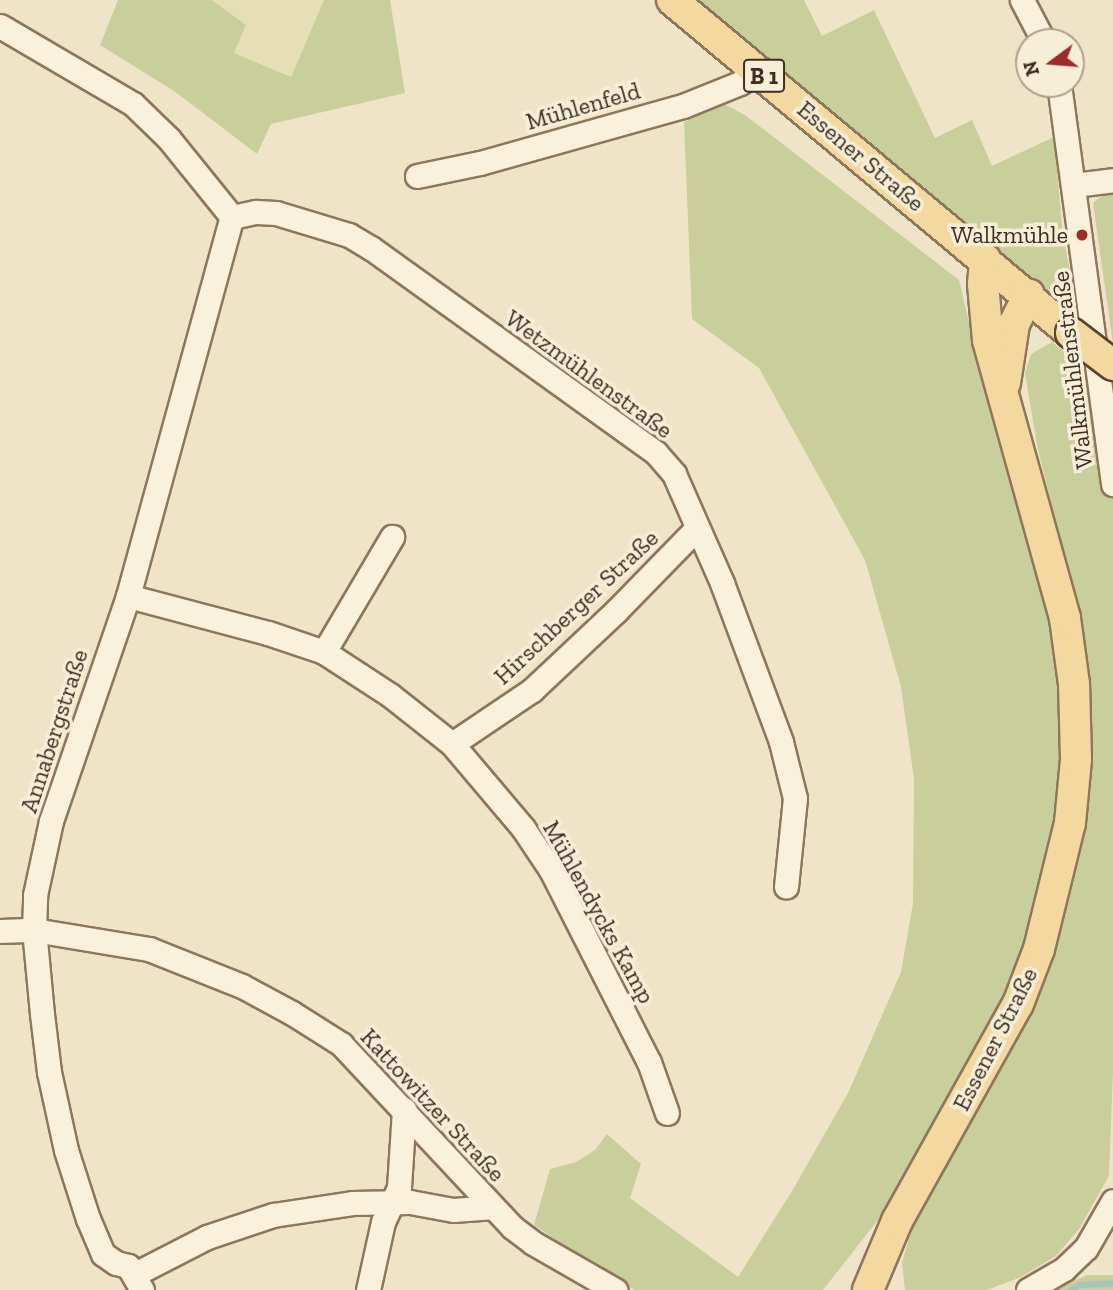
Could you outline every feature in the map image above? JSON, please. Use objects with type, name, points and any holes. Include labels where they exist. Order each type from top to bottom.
[{"type":"main road","name":"Essener Straße","points":[[672,0],[1113,365]]},
{"type":"main road","name":"Essener Straße","points":[[844,1290],[897,1221],[1018,1004],[1040,949],[1070,823],[1076,759],[1075,697],[1065,618],[988,340],[983,284],[985,259]]},
{"type":"main road","name":"Essener Straße","points":[[1003,393],[1014,324],[1029,295]]},
{"type":"main road","name":"Essener Straße","points":[[878,1282],[897,1221]]},
{"type":"street","points":[[1023,0],[1037,28]]},
{"type":"street","points":[[0,26],[133,104],[169,139],[232,217]]},
{"type":"street","name":"Mühlenfeld","points":[[416,176],[480,163],[683,106],[740,83],[758,71]]},
{"type":"street","name":"Walkmühlenstraße","points":[[1061,98],[1113,484]]},
{"type":"street","points":[[1074,185],[1113,180]]},
{"type":"street","name":"Wetzmühlenstraße","points":[[232,217],[256,212],[276,213],[349,235],[371,248],[656,453],[674,474],[722,583],[776,730],[795,797],[786,887]]},
{"type":"street","name":"Annabergstraße","points":[[138,1282],[128,1266],[116,1263],[103,1254],[88,1219],[66,1150],[49,1072],[34,930],[35,895],[51,821],[128,596],[232,217]]},
{"type":"street","name":"Hirschberger Straße","points":[[452,744],[532,690],[616,611],[697,528]]},
{"type":"street","points":[[324,652],[393,537]]},
{"type":"street","name":"Mühlendycks Kamp","points":[[128,596],[268,633],[324,652],[390,695],[452,744],[523,828],[551,870],[649,1062],[667,1113]]},
{"type":"street","name":"Kattowitzer Straße","points":[[0,931],[34,930],[149,949],[242,986],[341,1044],[492,1207],[533,1243],[608,1288]]},
{"type":"street","points":[[368,1290],[390,1203],[399,1187],[404,1109]]},
{"type":"street","points":[[1028,1290],[1065,1269],[1086,1248],[1113,1201]]},
{"type":"street","points":[[138,1282],[207,1237],[273,1214],[352,1203],[410,1202],[453,1210],[492,1207]]},
{"type":"shaded area","points":[[212,0],[324,0],[291,77],[234,53],[246,25]]},
{"type":"green space","points":[[118,0],[212,0],[246,25],[234,53],[291,77],[324,0],[390,0],[405,93],[271,124],[257,154],[174,91],[100,45]]},
{"type":"green space","points":[[699,0],[804,0],[822,36],[874,10],[935,138],[972,120],[992,166],[1054,137],[1063,236],[1079,316],[893,165]]},
{"type":"green space","points":[[724,104],[745,115],[959,280],[982,376],[1056,644],[1061,765],[1044,889],[1004,997],[881,1216],[823,1290],[635,1290],[603,1272],[534,1225],[550,1169],[576,1162],[595,1150],[607,1134],[641,1164],[630,1198],[738,1277],[792,1191],[848,1093],[901,972],[913,903],[914,779],[901,687],[865,560],[759,368],[692,319],[684,122]]},
{"type":"green space","points":[[1113,194],[1113,344],[1093,203],[1103,195]]},
{"type":"green space","points":[[1052,342],[1113,391],[1113,1072],[1109,1176],[1079,1229],[1056,1256],[1021,1277],[987,1290],[905,1290],[902,1263],[913,1224],[1027,1022],[1073,882],[1089,762],[1082,631],[1037,445],[1025,373],[1031,354]]},
{"type":"green space","points":[[1087,1275],[1113,1275],[1113,1290],[1053,1290]]},
{"type":"waterway","points":[[1071,1290],[1080,1285],[1113,1283]]},
{"type":"place","name":"Walkmühle","points":[[1082,235]]}]
